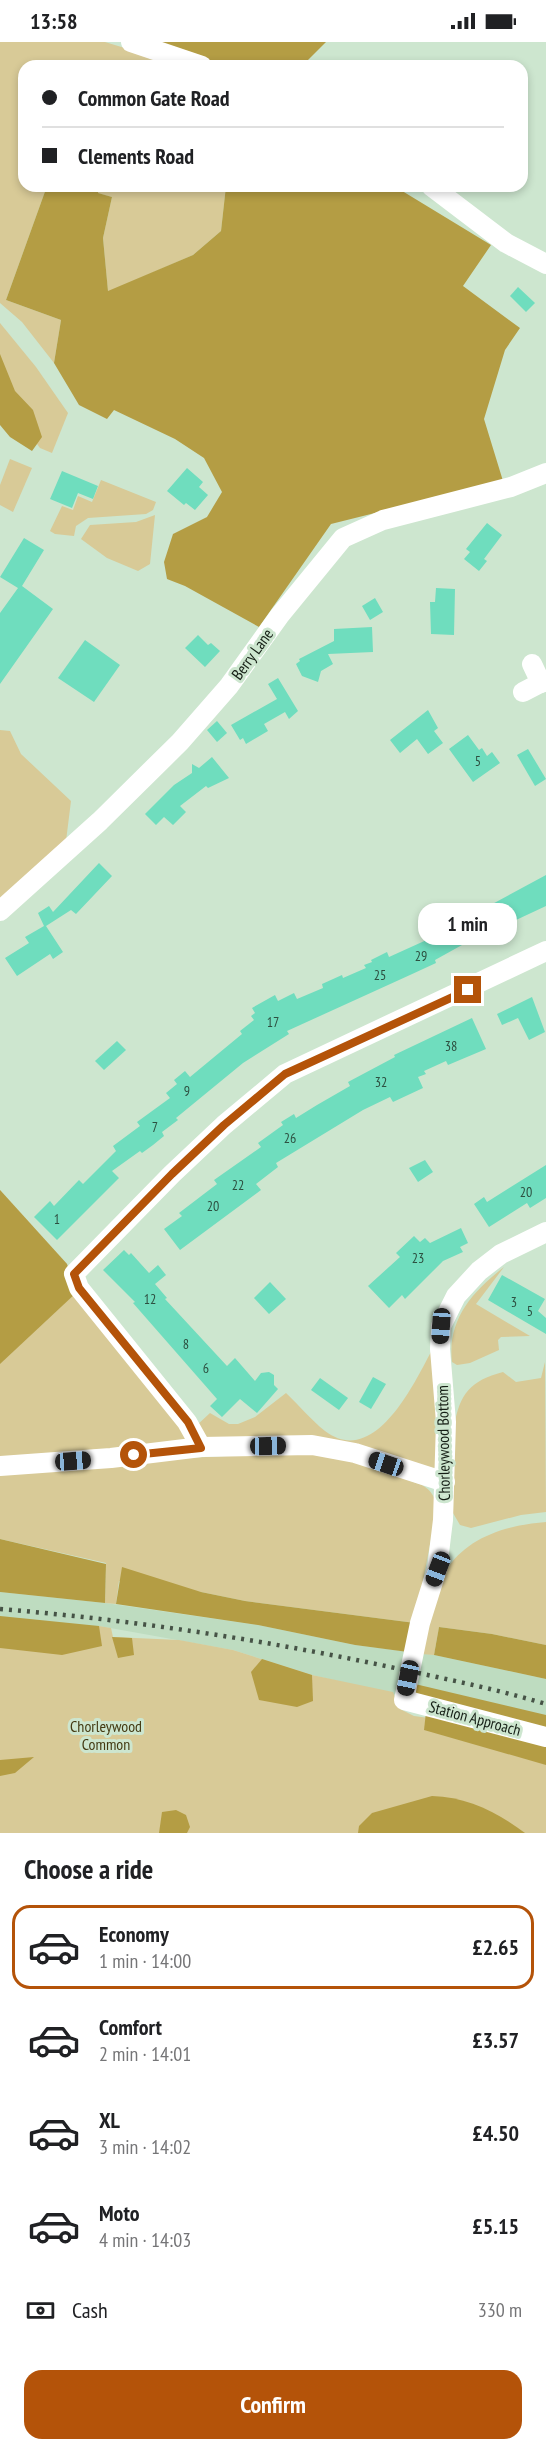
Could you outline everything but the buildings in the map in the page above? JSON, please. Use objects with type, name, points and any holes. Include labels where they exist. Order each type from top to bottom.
[{"type":"street","points":[[131,42],[184,60]]},
{"type":"street","points":[[439,192],[506,243],[546,264]]},
{"type":"street","name":"Berry Lane","points":[[0,911],[100,821],[180,742],[229,686],[280,615],[343,538],[383,520],[511,487],[546,473]]},
{"type":"street","points":[[523,692],[543,682],[532,664]]},
{"type":"street","points":[[201,1448],[188,1422],[79,1288],[74,1274],[172,1174],[224,1125],[285,1074],[546,951]]},
{"type":"street","name":"Chorleywood Bottom","points":[[404,1700],[418,1635],[438,1569],[445,1482],[446,1422],[440,1349],[441,1326],[456,1296],[479,1271],[501,1254],[546,1232]]},
{"type":"street","points":[[0,1466],[111,1458],[201,1448],[312,1445],[355,1453],[445,1482]]},
{"type":"street","name":"Station Approach","points":[[404,1700],[546,1737]]},
{"type":"shaded area","points":[[155,42],[326,42],[308,60],[205,60]]},
{"type":"shaded area","points":[[45,192],[98,192],[112,197],[103,238],[108,291],[193,255],[221,231],[225,192],[404,192],[491,245],[463,286],[520,328],[505,350],[484,419],[503,481],[331,524],[259,627],[185,586],[167,579],[164,562],[173,534],[207,517],[222,492],[204,458],[175,439],[114,410],[107,419],[79,405],[54,363],[61,320],[6,300]]},
{"type":"shaded area","points":[[0,354],[15,391],[33,410],[42,437],[32,451],[10,437],[0,425]]},
{"type":"shaded area","points":[[0,1190],[67,1264],[76,1293],[0,1364]]},
{"type":"shaded area","points":[[0,1539],[106,1564],[105,1603],[0,1592]]},
{"type":"shaded area","points":[[122,1567],[201,1592],[245,1601],[415,1623],[408,1652],[355,1645],[258,1625],[116,1604]]},
{"type":"shaded area","points":[[0,1592],[105,1603],[258,1625],[355,1645],[434,1655],[546,1679],[546,1730],[312,1675],[233,1650],[99,1626],[0,1626]]},
{"type":"shaded area","points":[[0,1616],[99,1626],[102,1646],[62,1655],[0,1648]]},
{"type":"shaded area","points":[[439,1627],[492,1634],[546,1645],[546,1679],[434,1655]]},
{"type":"shaded area","points":[[112,1637],[132,1638],[134,1655],[118,1658]]},
{"type":"shaded area","points":[[262,1659],[312,1675],[313,1701],[297,1707],[259,1700],[251,1672]]},
{"type":"shaded area","points":[[415,1684],[546,1715],[546,1730],[412,1697]]},
{"type":"shaded area","points":[[426,1712],[546,1744],[546,1765],[424,1730]]},
{"type":"shaded area","points":[[34,1757],[15,1773],[0,1776],[0,1760]]},
{"type":"shaded area","points":[[432,1796],[457,1799],[481,1807],[525,1833],[358,1833],[359,1826],[372,1813]]},
{"type":"shaded area","points":[[176,1810],[186,1815],[190,1827],[187,1833],[159,1833],[162,1812]]},
{"type":"green space","points":[[0,42],[105,42],[164,60],[18,60],[18,192],[45,192],[6,300],[61,320],[54,363],[22,322],[0,303]]},
{"type":"green space","points":[[225,192],[221,231],[193,255],[108,292],[103,238],[112,197],[97,193]]},
{"type":"green space","points":[[0,323],[36,367],[68,413],[52,453],[40,448],[0,394]]},
{"type":"green space","points":[[10,459],[32,468],[13,512],[0,505],[0,485]]},
{"type":"green space","points":[[101,480],[156,502],[153,510],[146,514],[88,518],[76,526],[74,536],[55,534],[50,531],[62,506],[73,510],[78,496],[92,502]]},
{"type":"green space","points":[[155,515],[150,564],[138,571],[107,558],[81,539],[90,525],[136,522]]},
{"type":"green space","points":[[0,730],[10,731],[21,754],[71,801],[66,841],[0,903]]},
{"type":"green space","points":[[0,1190],[67,1264],[76,1293],[185,1433],[185,1439],[179,1445],[0,1461]]},
{"type":"green space","points":[[504,1267],[476,1304],[530,1336],[501,1337],[498,1340],[499,1350],[470,1363],[457,1365],[452,1362],[451,1347],[458,1320],[472,1297]]},
{"type":"green space","points":[[433,1348],[439,1425],[437,1466],[431,1470],[350,1444],[216,1442],[204,1437],[196,1426],[210,1413],[229,1424],[238,1424],[255,1417],[286,1393],[325,1431],[343,1440],[360,1439],[376,1430],[391,1416],[416,1381]]},
{"type":"green space","points":[[545,1362],[546,1512],[521,1515],[471,1528],[460,1525],[453,1513],[454,1427],[463,1397],[475,1384],[503,1372],[516,1382],[541,1378]]},
{"type":"green space","points":[[288,1453],[341,1456],[422,1485],[431,1492],[437,1508],[415,1623],[245,1601],[201,1592],[119,1581],[116,1604],[105,1603],[106,1563],[0,1539],[0,1471],[147,1460]]},
{"type":"green space","points":[[546,1522],[546,1645],[492,1634],[439,1627],[434,1655],[421,1654],[445,1572],[454,1560],[464,1550],[489,1535],[517,1526]]},
{"type":"green space","name":"Chorleywood Common","points":[[99,1626],[111,1628],[113,1637],[179,1640],[233,1650],[312,1675],[393,1692],[400,1709],[414,1716],[459,1722],[546,1744],[546,1833],[0,1833],[0,1635],[98,1637]]},
{"type":"railway","points":[[0,1609],[149,1625],[248,1640],[433,1676],[546,1704]]},
{"type":"route","points":[[134,1455],[201,1448],[188,1422],[79,1288],[74,1274],[172,1174],[224,1125],[285,1074],[468,990]]}]
